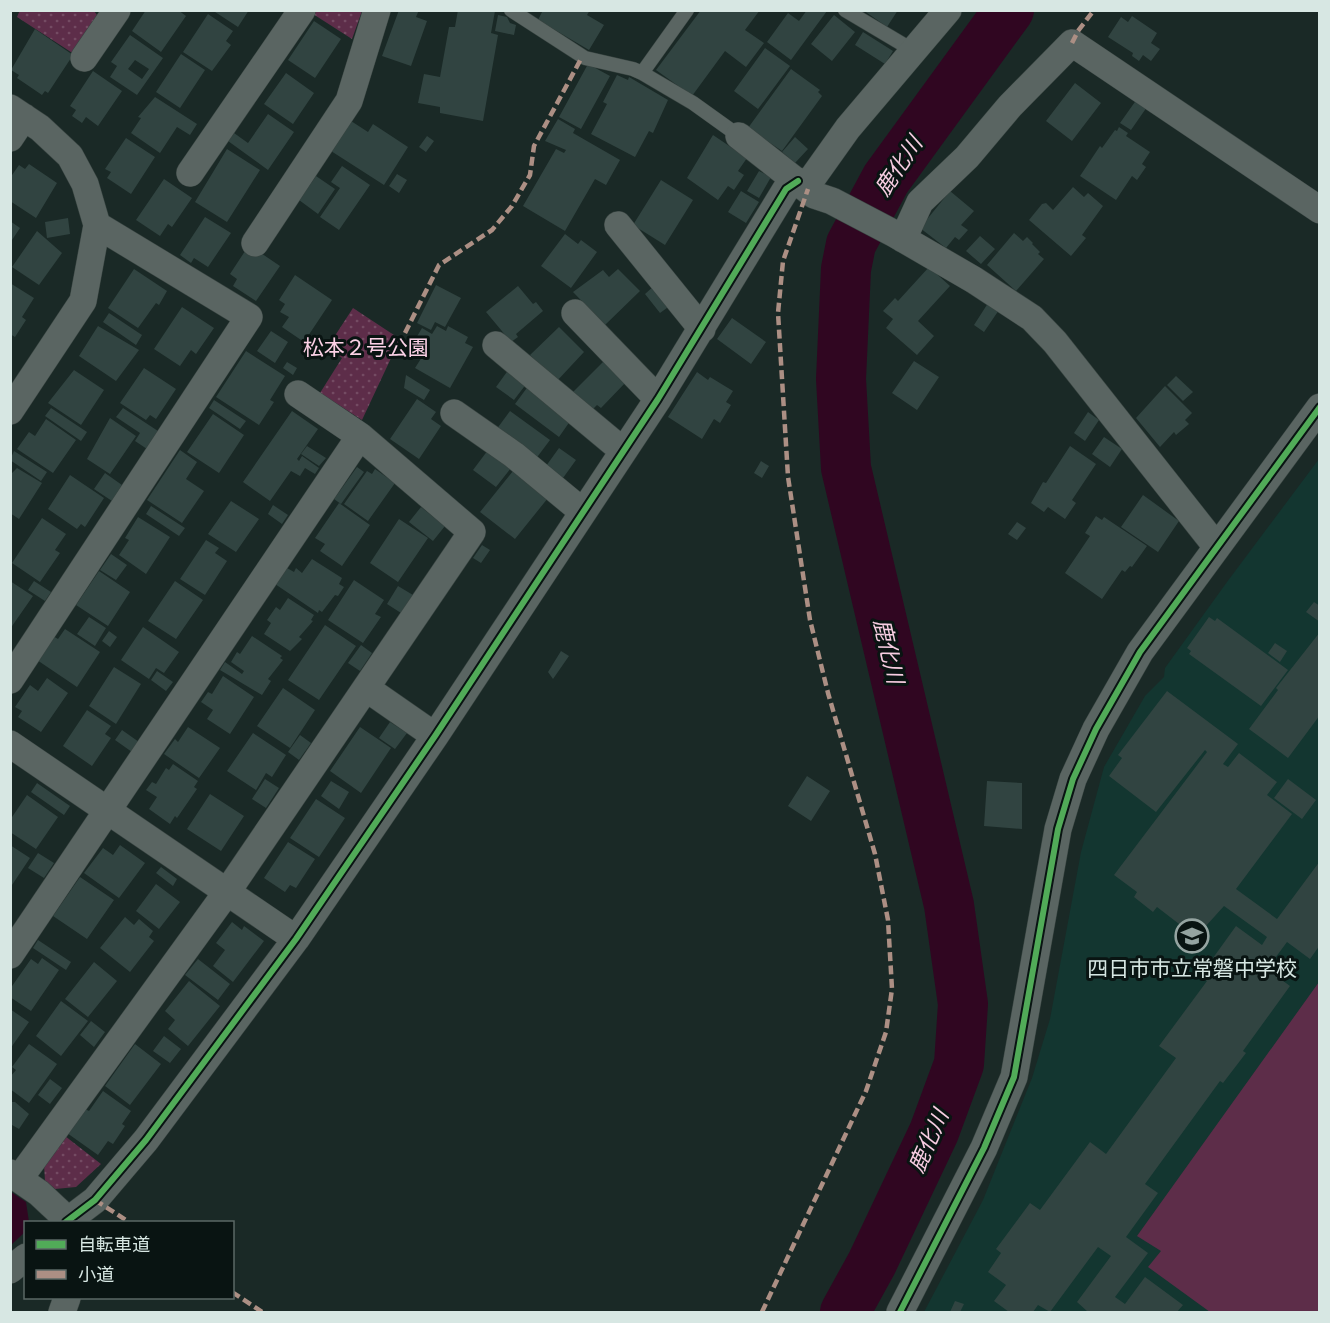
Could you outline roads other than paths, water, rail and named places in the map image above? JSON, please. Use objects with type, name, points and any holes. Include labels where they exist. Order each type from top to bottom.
[{"type":"street","points":[[84,58],[117,10]]},
{"type":"street","points":[[190,173],[302,10]]},
{"type":"street","points":[[255,243],[349,101],[377,10]]},
{"type":"street","points":[[806,188],[848,128],[948,10]]},
{"type":"street","points":[[898,236],[920,202],[967,157],[1010,106],[1072,43],[1320,210]]},
{"type":"street","points":[[10,411],[82,301],[88,282],[97,225],[85,184],[70,156],[15,121]]},
{"type":"street","points":[[740,136],[806,188],[898,236],[974,280],[1032,318],[1055,342],[1216,546]]},
{"type":"street","points":[[69,1221],[95,1200],[146,1140],[296,939],[435,736],[657,399],[786,189],[806,188]]},
{"type":"street","points":[[10,680],[249,317],[97,225]]},
{"type":"street","points":[[618,225],[702,329]]},
{"type":"street","points":[[575,313],[657,399]]},
{"type":"street","points":[[496,345],[622,450]]},
{"type":"street","points":[[67,1221],[15,1176],[227,892],[472,532],[360,436],[298,394]]},
{"type":"street","points":[[900,1312],[984,1148],[1014,1077],[1058,829],[1073,779],[1096,729],[1140,652],[1320,407]]},
{"type":"street","points":[[454,413],[514,455],[583,512]]},
{"type":"street","points":[[10,955],[106,809],[360,436]]},
{"type":"street","points":[[366,688],[435,736]]},
{"type":"street","points":[[10,744],[296,939]]},
{"type":"street","points":[[10,1270],[24,1259]]},
{"type":"lane","points":[[511,10],[585,58],[642,73],[693,103],[740,136]]},
{"type":"lane","points":[[642,73],[687,10]]},
{"type":"lane","points":[[845,10],[914,51]]},
{"type":"waterway","name":"鹿化川","points":[[845,1312],[872,1263],[934,1132],[959,1064],[963,1004],[949,905],[846,468],[841,379],[846,269],[851,244],[886,179],[1009,10]]},
{"type":"place","name":"四日市市立常磐中学校","points":[[1192,936]]},
{"type":"park label","name":"松本２号公園","points":[[366,348]]}]
